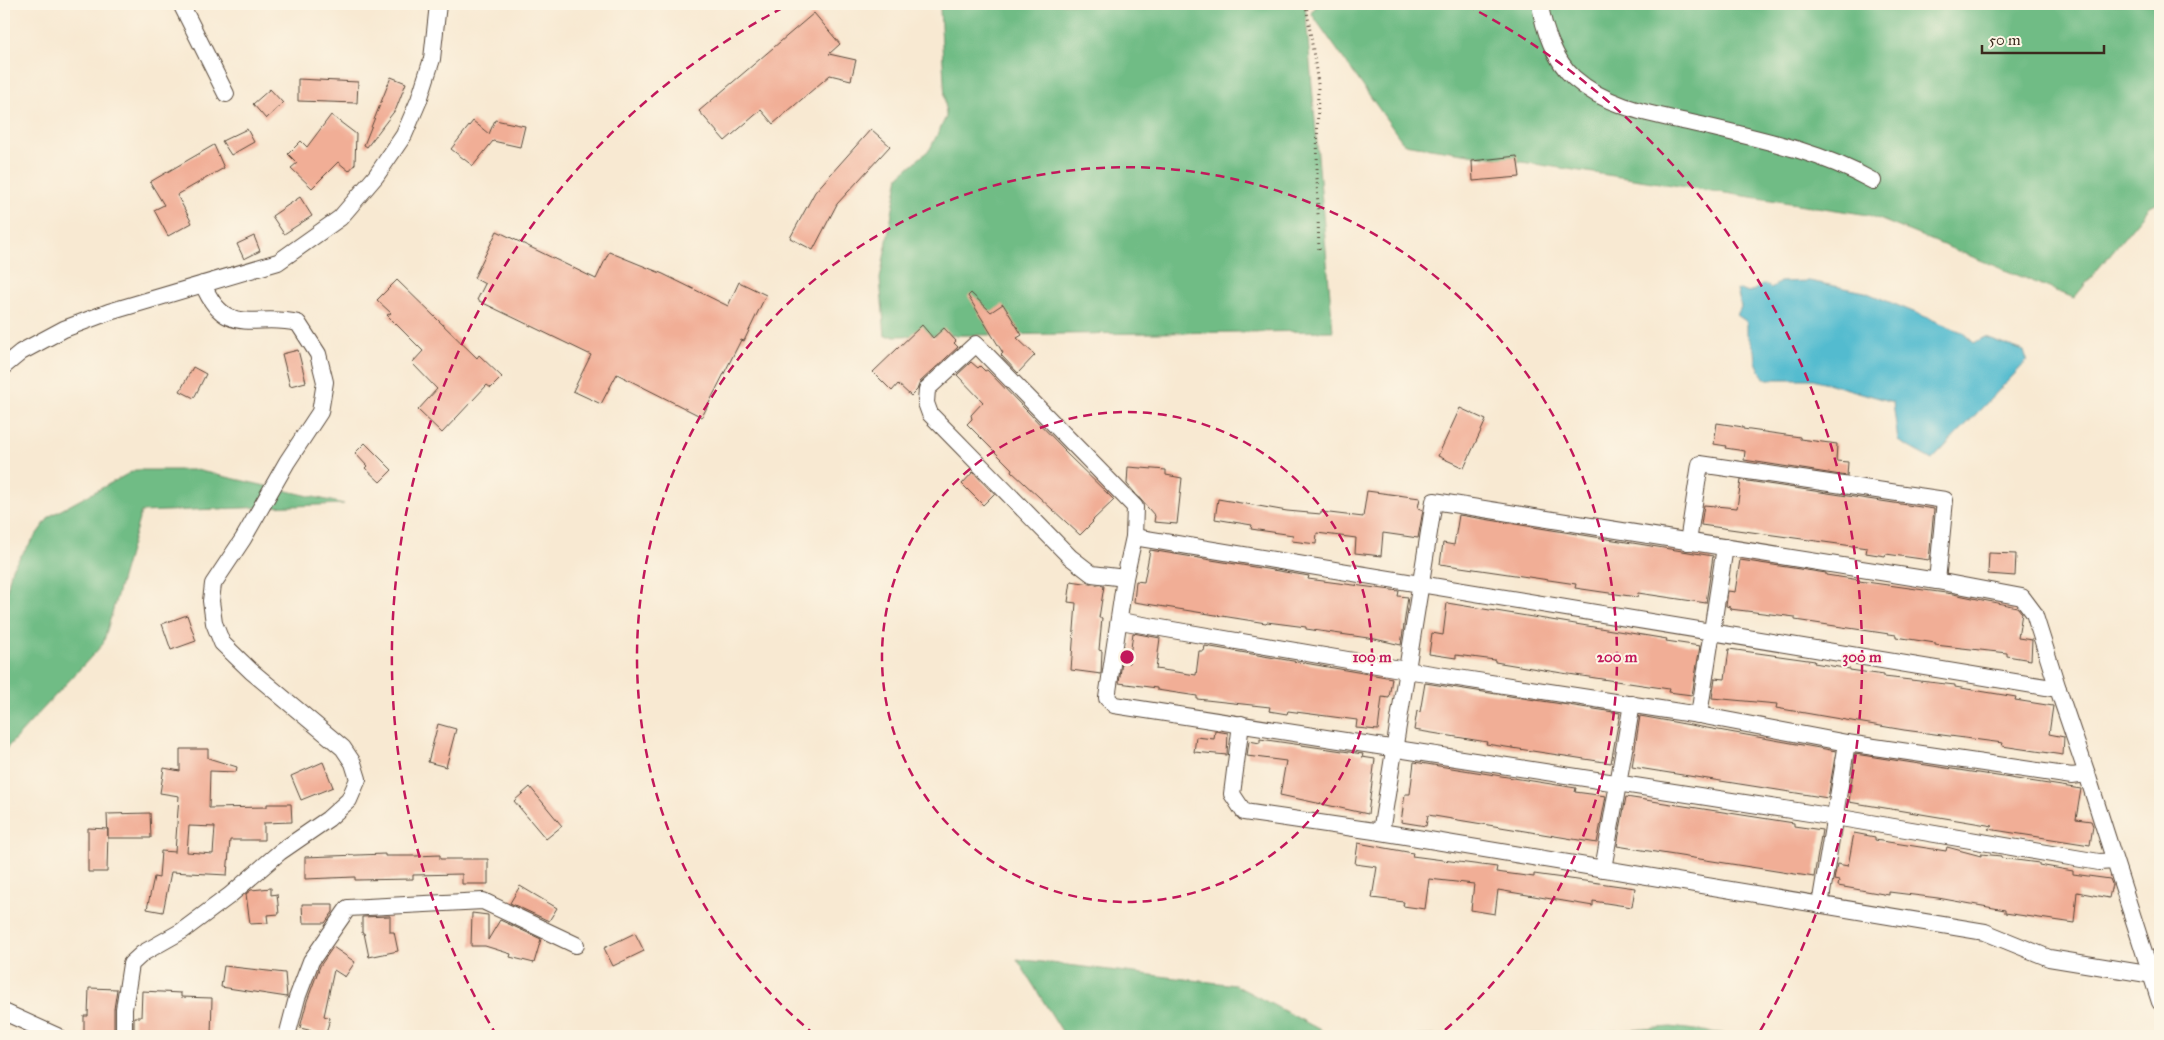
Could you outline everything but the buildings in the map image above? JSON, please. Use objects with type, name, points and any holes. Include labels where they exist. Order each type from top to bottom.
[{"type":"street","points":[[181,4],[226,94]]},
{"type":"street","points":[[4,366],[21,352],[64,330],[109,312],[278,262],[340,218],[376,176],[404,135],[419,100],[432,59],[438,4]]},
{"type":"street","points":[[1540,4],[1551,47],[1573,78],[1600,97],[1628,108],[1792,147],[1850,168],[1873,181]]},
{"type":"street","points":[[124,1036],[124,1009],[131,964],[143,953],[182,931],[222,902],[280,852],[328,818],[349,800],[358,779],[353,763],[343,748],[251,671],[222,643],[214,624],[210,601],[213,584],[243,539],[287,462],[320,412],[325,382],[318,354],[298,323],[284,319],[238,321],[220,311],[208,294],[204,284]]},
{"type":"street","points":[[1125,578],[1092,574],[1070,557],[930,414],[926,403],[927,389],[976,344],[1135,507],[1134,537],[1125,578],[1107,698],[1114,705],[1835,817],[2099,862],[2115,862]]},
{"type":"street","points":[[1688,542],[1700,464],[1945,500],[1937,581]]},
{"type":"street","points":[[1381,832],[1393,747],[1434,501],[1937,581],[2022,597],[2034,613],[2153,975],[2160,1002]]},
{"type":"street","points":[[1134,537],[2058,689]]},
{"type":"street","points":[[1699,715],[1726,547]]},
{"type":"street","points":[[1120,621],[1406,670],[1699,715],[1847,743],[2072,776],[2087,774]]},
{"type":"street","points":[[1603,869],[1632,704]]},
{"type":"street","points":[[1241,724],[1232,794],[1244,812],[1381,832],[1985,932],[2049,958],[2153,975]]},
{"type":"street","points":[[1820,905],[1847,743]]},
{"type":"street","points":[[287,1036],[297,998],[312,961],[348,908],[483,901],[576,945]]},
{"type":"street","points":[[4,1012],[57,1036]]},
{"type":"path","points":[[1306,4],[1318,84],[1317,176],[1319,253]]},
{"type":"green space","points":[[948,4],[1305,4],[1333,331],[885,336],[880,279],[899,176],[930,149],[946,117],[940,9]]},
{"type":"green space","points":[[1318,4],[2160,4],[2160,201],[2150,206],[2074,298],[1869,215],[1404,144],[1311,13]]},
{"type":"green space","points":[[135,470],[196,470],[344,504],[141,512],[103,644],[4,751],[4,603],[12,568],[50,516]]},
{"type":"green space","points":[[1017,959],[1235,985],[1332,1036],[1065,1036]]},
{"type":"green space","points":[[1671,1027],[1743,1036],[1380,1036],[1573,1034]]},
{"type":"water","points":[[1809,281],[1865,292],[1962,332],[1974,343],[1985,337],[2024,351],[2027,361],[1932,460],[1898,441],[1893,402],[1813,379],[1764,379],[1756,362],[1755,350],[1747,334],[1747,322],[1737,315],[1741,307],[1737,289],[1749,293],[1764,284],[1771,288],[1780,282]]}]
